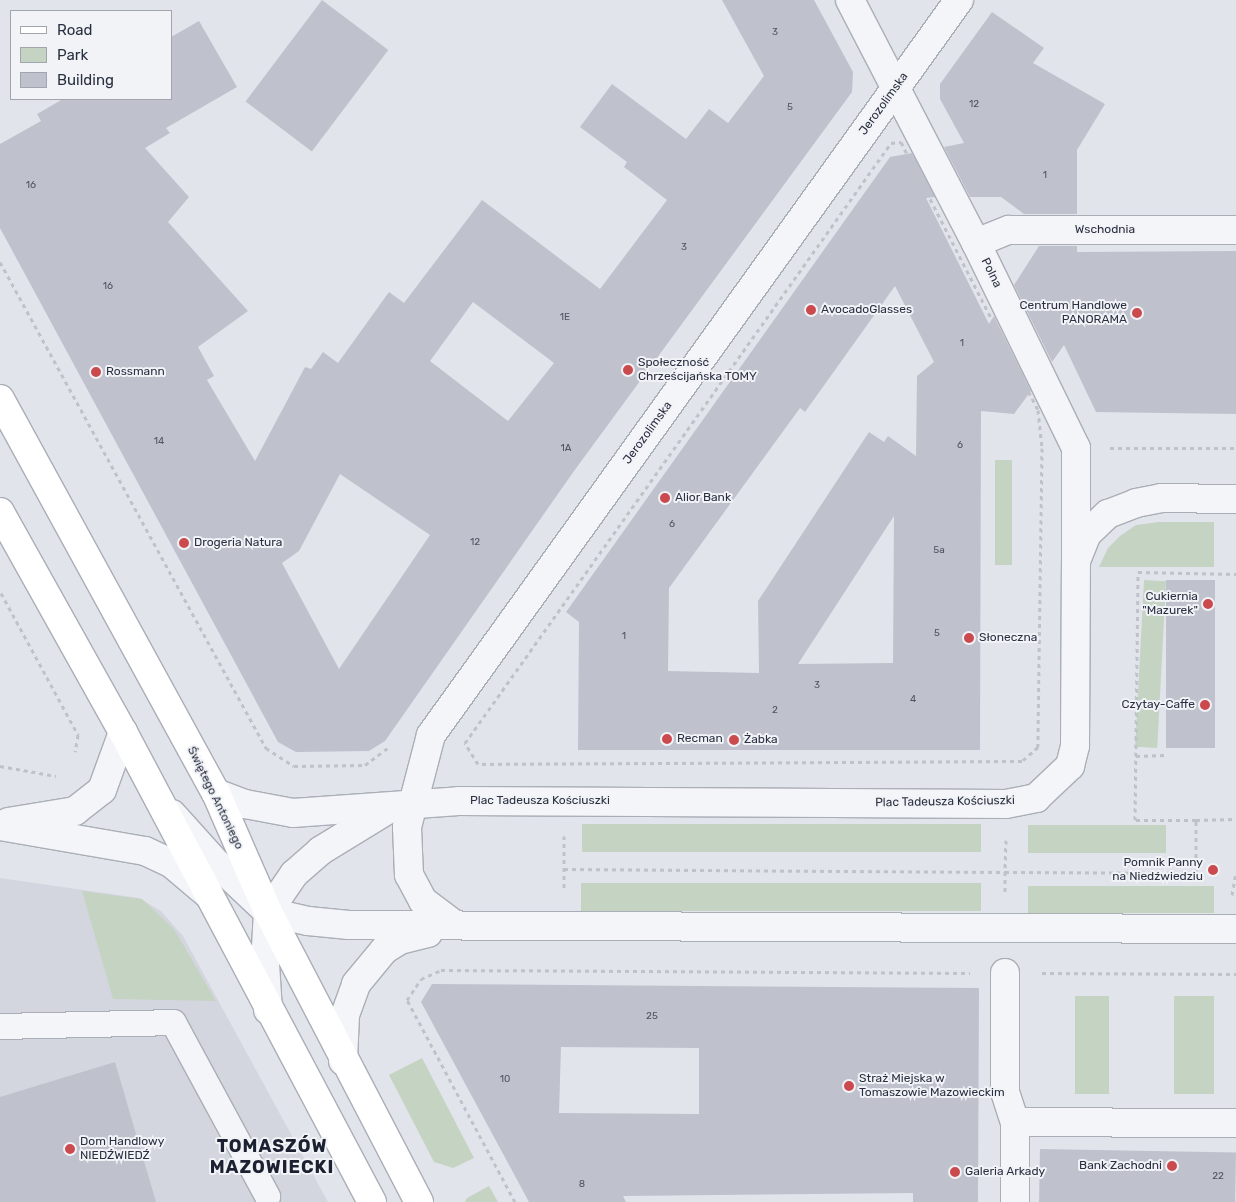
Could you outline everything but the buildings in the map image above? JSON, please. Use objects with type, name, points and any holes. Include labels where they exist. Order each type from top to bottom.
[{"type":"main road","name":"Świętego Antoniego","points":[[0,399],[216,793],[268,912],[343,1061],[419,1202]]},
{"type":"main road","points":[[0,512],[123,732],[268,1010],[372,1202]]},
{"type":"street","name":"Polna","points":[[850,0],[976,243],[1076,448],[1076,562]]},
{"type":"street","name":"Jerozolimska","points":[[401,806],[431,735],[959,0]]},
{"type":"street","name":"Wschodnia","points":[[976,243],[1009,230],[1236,230]]},
{"type":"street","name":"Plac Tadeusza Kościuszki","points":[[216,793],[245,804],[293,813],[401,806],[1006,804],[1036,798],[1070,766],[1075,746],[1076,562],[1087,534],[1108,514],[1122,508],[1161,498],[1236,499]]},
{"type":"street","points":[[0,825],[75,810],[102,790],[123,732]]},
{"type":"street","points":[[156,796],[217,864],[268,912],[349,925],[1236,929]]},
{"type":"street","points":[[268,1010],[265,964],[268,912],[294,874],[320,851],[401,806],[409,875],[422,901],[455,925]]},
{"type":"street","points":[[0,825],[145,851],[171,863],[209,895]]},
{"type":"street","points":[[343,1061],[345,1015],[356,984],[371,962],[400,940],[455,925]]},
{"type":"street","points":[[1005,974],[1005,1092],[1015,1122],[1015,1202]]},
{"type":"street","points":[[1015,1122],[1236,1123]]},
{"type":"lane","points":[[0,1026],[173,1022],[267,1196]]},
{"type":"path","points":[[901,142],[1038,410],[1042,457],[1038,747],[1022,761],[478,764],[465,743],[890,143],[901,142]]},
{"type":"path","points":[[0,262],[266,748],[294,766],[366,765],[393,740]]},
{"type":"path","points":[[1110,441],[1115,448],[1236,448]]},
{"type":"path","points":[[1236,574],[1138,572],[1135,820],[1236,819]]},
{"type":"path","points":[[0,591],[78,735],[74,761]]},
{"type":"path","points":[[1136,756],[1166,755]]},
{"type":"path","points":[[0,766],[62,777]]},
{"type":"path","points":[[564,869],[1196,873],[1196,820]]},
{"type":"path","points":[[564,833],[564,894]]},
{"type":"path","points":[[1005,896],[1006,835]]},
{"type":"path","points":[[515,1202],[407,1000],[421,979],[441,970],[1236,974]]},
{"type":"shaded area","points":[[0,878],[139,898],[161,911],[183,936],[328,1202],[0,1202]]},
{"type":"green space","points":[[995,460],[1012,460],[1012,565],[995,565]]},
{"type":"green space","points":[[1159,522],[1214,522],[1214,567],[1099,567],[1108,548],[1120,536],[1136,525]]},
{"type":"green space","points":[[1144,580],[1166,581],[1157,748],[1135,747]]},
{"type":"green space","points":[[582,824],[981,824],[981,852],[582,852]]},
{"type":"green space","points":[[1028,825],[1166,825],[1166,853],[1028,853]]},
{"type":"green space","points":[[581,883],[981,883],[981,911],[581,911]]},
{"type":"green space","points":[[1028,886],[1214,886],[1214,913],[1028,913]]},
{"type":"green space","points":[[82,891],[142,899],[174,929],[216,1001],[113,999]]},
{"type":"green space","points":[[1075,996],[1109,996],[1109,1094],[1075,1094]]},
{"type":"green space","points":[[1174,996],[1214,996],[1214,1094],[1174,1094]]},
{"type":"green space","points":[[422,1058],[474,1158],[453,1168],[434,1162],[389,1075]]},
{"type":"green space","points":[[489,1186],[498,1202],[465,1202],[467,1198]]},
{"type":"place","name":"AvocadoGlasses","points":[[811,310]]},
{"type":"place","name":"Centrum Handlowe PANORAMA","points":[[1137,313]]},
{"type":"place","name":"Społeczność Chrześcijańska TOMY","points":[[628,370]]},
{"type":"place","name":"Rossmann","points":[[96,372]]},
{"type":"place","name":"Alior Bank","points":[[665,498]]},
{"type":"place","name":"Drogeria Natura","points":[[184,543]]},
{"type":"place","name":"Cukiernia \"Mazurek\"","points":[[1208,604]]},
{"type":"place","name":"Słoneczna","points":[[969,638]]},
{"type":"place","name":"Czytay-Caffe","points":[[1205,705]]},
{"type":"place","name":"Recman","points":[[667,739]]},
{"type":"place","name":"Żabka","points":[[734,740]]},
{"type":"place","name":"Pomnik Panny na Niedźwiedziu","points":[[1213,870]]},
{"type":"place","name":"Straż Miejska w Tomaszowie Mazowieckim","points":[[849,1086]]},
{"type":"place","name":"Dom Handlowy NIEDŹWIEDŹ","points":[[70,1149]]},
{"type":"place","name":"Bank Zachodni","points":[[1172,1166]]},
{"type":"place","name":"Galeria Arkady","points":[[955,1172]]},
{"type":"district","name":"TOMASZÓW MAZOWIECKI","points":[[272,1157]]}]
